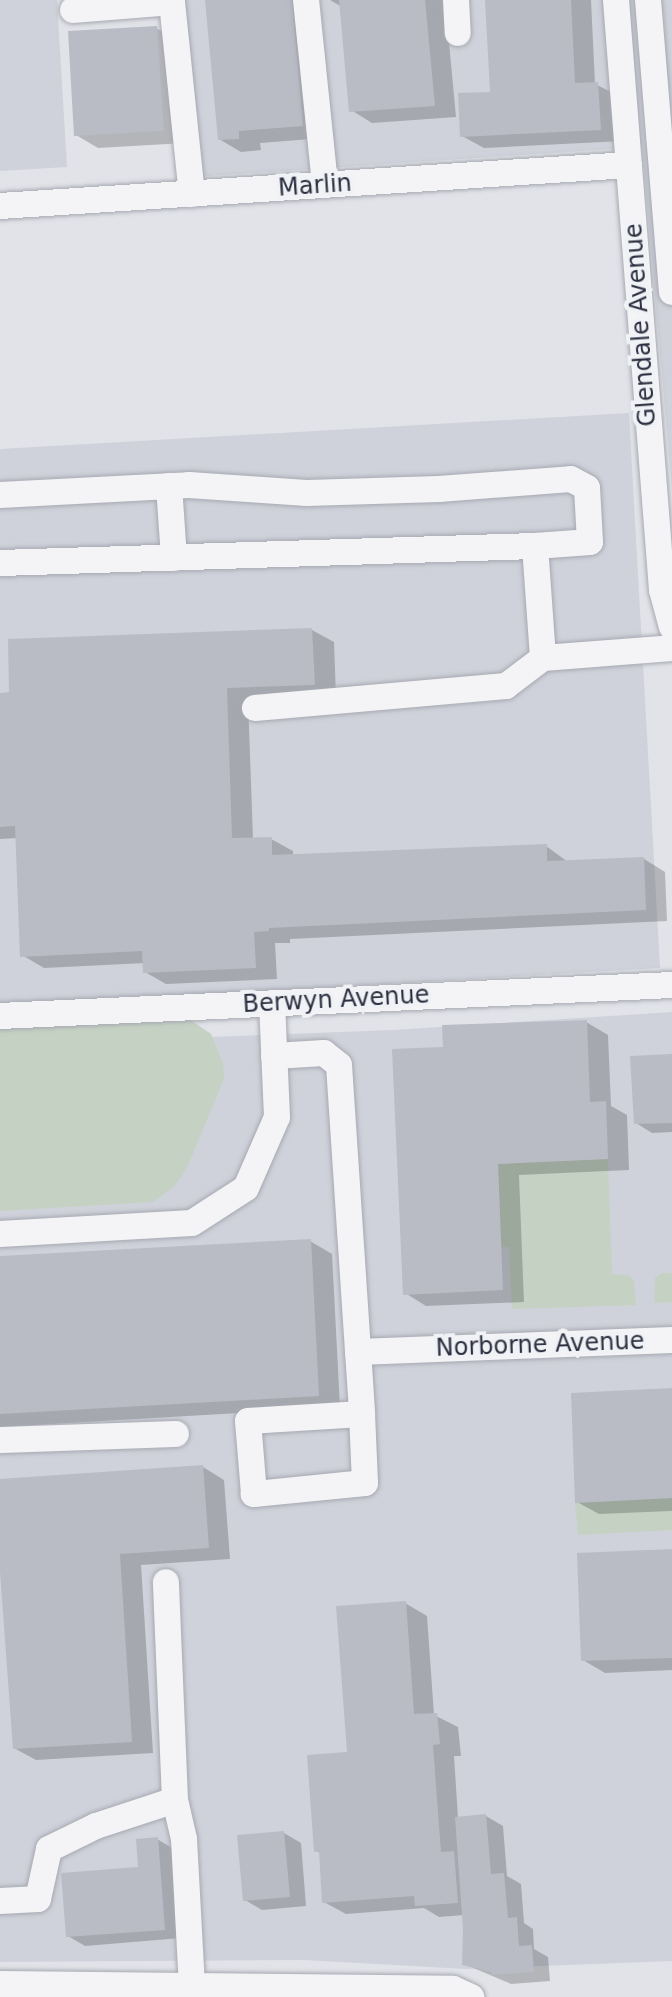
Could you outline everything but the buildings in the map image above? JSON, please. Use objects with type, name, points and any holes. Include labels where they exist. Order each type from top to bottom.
[{"type":"street","points":[[306,0],[325,185]]},
{"type":"street","points":[[456,0],[458,33]]},
{"type":"street","name":"Glendale Avenue","points":[[616,0],[662,590],[672,627]]},
{"type":"street","points":[[648,0],[666,122],[672,292]]},
{"type":"street","points":[[73,10],[172,2],[192,194]]},
{"type":"street","name":"Marlin","points":[[0,206],[629,165]]},
{"type":"street","points":[[0,495],[169,486],[307,493],[439,489],[571,479],[587,488],[590,542],[0,563]]},
{"type":"street","points":[[169,486],[174,558]]},
{"type":"street","points":[[535,546],[543,658]]},
{"type":"street","points":[[255,708],[506,686],[543,658],[672,648]]},
{"type":"street","name":"Berwyn Avenue","points":[[0,1016],[672,985]]},
{"type":"street","points":[[0,1234],[192,1223],[246,1188],[277,1117],[272,1003]]},
{"type":"street","points":[[274,1056],[324,1053],[339,1065],[362,1414],[365,1483],[254,1494],[248,1421],[362,1414]]},
{"type":"street","name":"Norborne Avenue","points":[[358,1352],[672,1340]]},
{"type":"street","points":[[0,1440],[176,1434]]},
{"type":"street","points":[[166,1582],[175,1800],[184,1839],[192,1986]]},
{"type":"street","points":[[0,1901],[38,1899],[49,1849],[96,1826],[175,1800]]},
{"type":"street","points":[[0,1984],[453,1989],[471,1997]]},
{"type":"shaded area","points":[[0,0],[57,0],[67,167],[0,171]]},
{"type":"shaded area","points":[[182,0],[672,0],[672,490],[642,147],[194,177]]},
{"type":"shaded area","points":[[629,413],[660,968],[0,1006],[0,449]]},
{"type":"shaded area","points":[[672,1012],[672,1961],[465,1969],[305,1960],[0,1962],[0,1045],[393,1030]]},
{"type":"green space","points":[[188,1018],[211,1034],[223,1063],[224,1079],[186,1170],[174,1187],[153,1202],[0,1211],[0,1025]]},
{"type":"green space","points":[[608,1159],[612,1274],[628,1275],[634,1280],[636,1305],[512,1309],[509,1247],[501,1247],[498,1164]]},
{"type":"green space","points":[[662,1273],[672,1273],[672,1302],[654,1303],[655,1278]]},
{"type":"green space","points":[[672,1498],[672,1530],[578,1535],[575,1503]]}]
